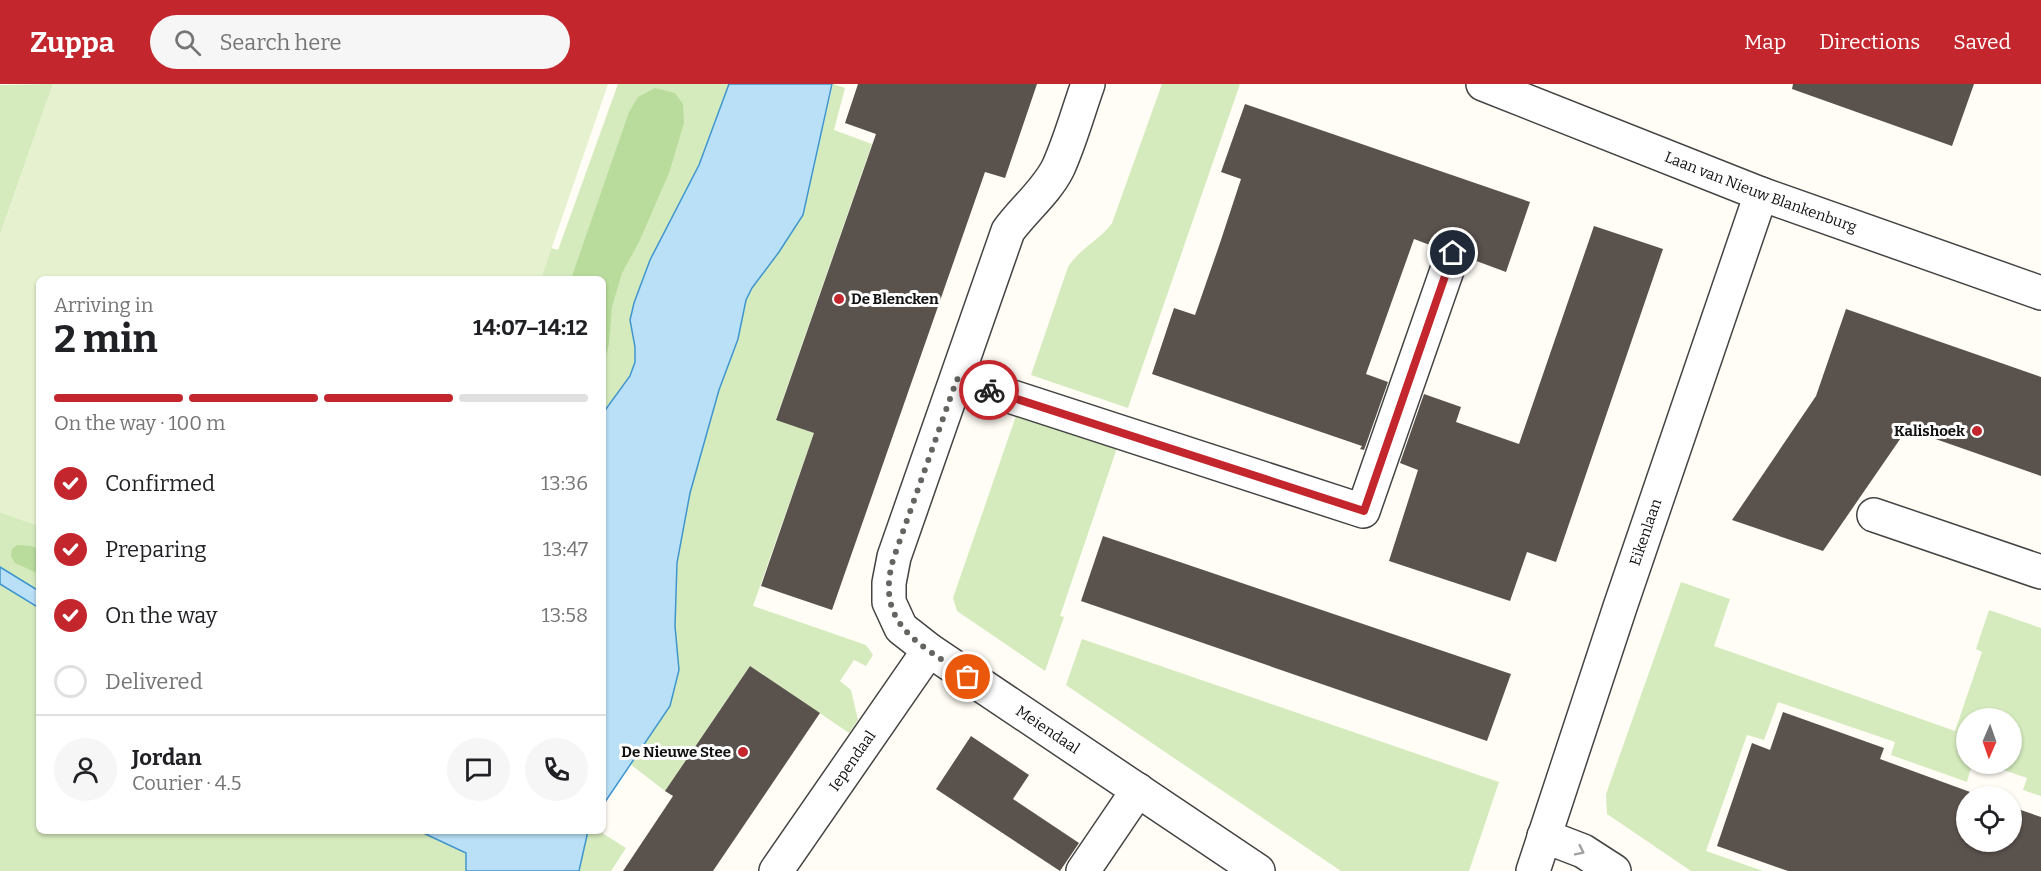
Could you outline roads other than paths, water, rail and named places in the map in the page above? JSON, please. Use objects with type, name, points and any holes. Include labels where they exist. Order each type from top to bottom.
[{"type":"street","name":"Meiendaal","points":[[1088,84],[1057,169],[1041,193],[1008,231],[894,557],[889,577],[890,602],[901,628],[928,650],[1258,871]]},
{"type":"street","name":"Laan van Nieuw Blankenburg","points":[[1483,84],[1761,194],[2041,293]]},
{"type":"street","name":"Eikenlaan","points":[[1533,871],[1761,194]]},
{"type":"street","points":[[957,379],[1364,511],[1453,253]]},
{"type":"street","points":[[1874,515],[2041,572]]},
{"type":"street","name":"Iependaal","points":[[777,869],[928,650]]},
{"type":"street","points":[[1083,871],[1138,790]]},
{"type":"street","points":[[1544,836],[1583,851],[1614,871]]},
{"type":"water","points":[[729,84],[832,84],[803,215],[746,300],[738,339],[719,390],[690,493],[677,563],[675,626],[679,670],[670,706],[606,801],[606,409],[630,376],[635,362],[630,320],[650,260],[699,165]]},
{"type":"water","points":[[0,567],[36,589],[36,606],[0,584]]},
{"type":"water","points":[[425,834],[587,834],[579,871],[466,871],[466,853]]},
{"type":"place","name":"De Blencken","points":[[839,299]]},
{"type":"place","name":"Kalishoek","points":[[1977,431]]},
{"type":"place","name":"De Nieuwe Stee","points":[[743,752]]}]
